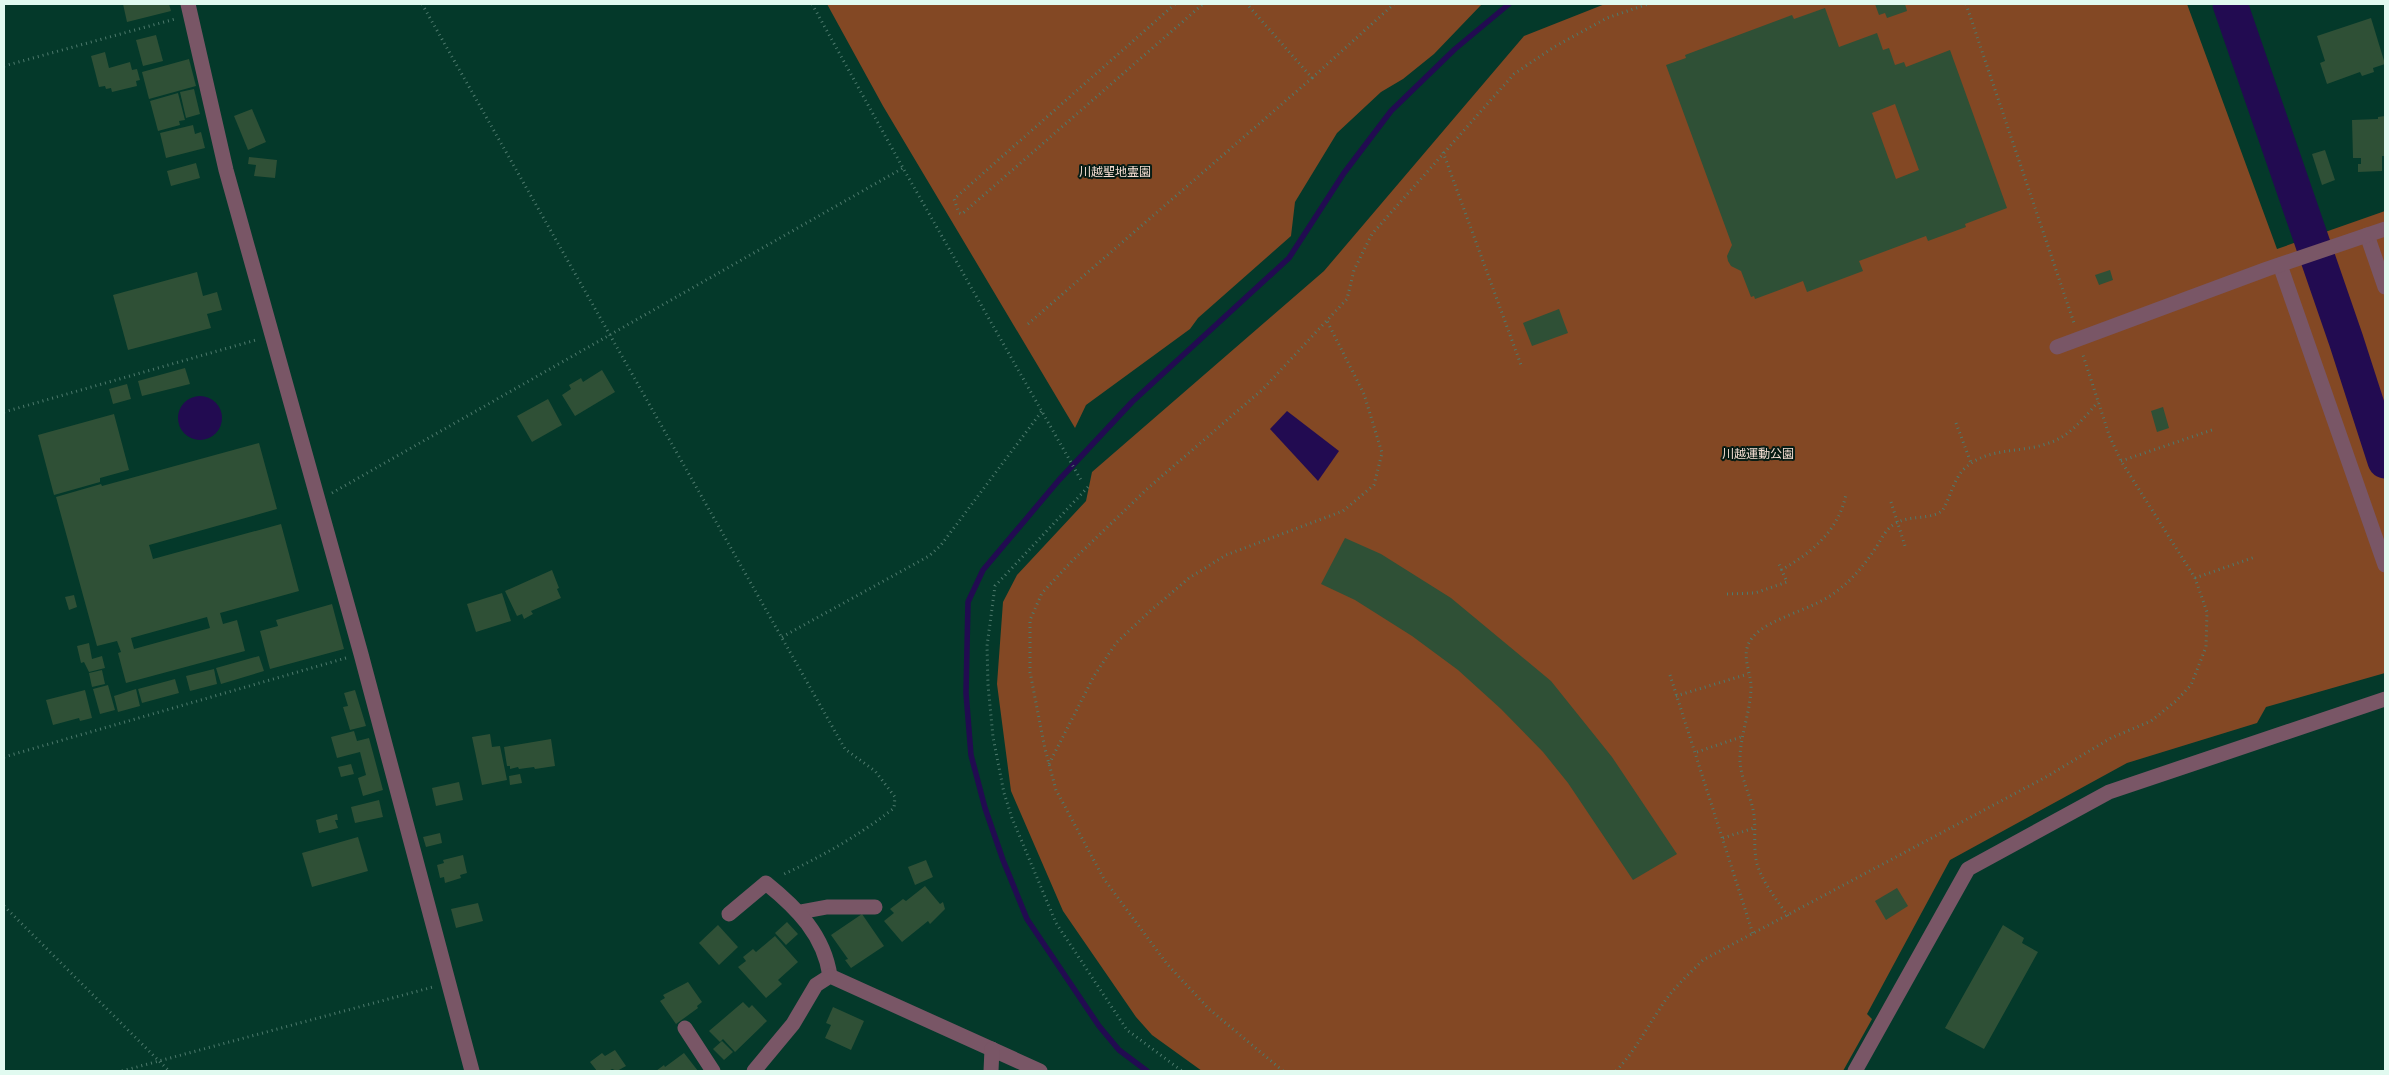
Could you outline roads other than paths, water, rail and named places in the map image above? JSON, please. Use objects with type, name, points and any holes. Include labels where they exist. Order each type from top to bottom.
[{"type":"street","points":[[189,9],[226,170],[361,654],[472,1071]]},
{"type":"street","points":[[2057,347],[2287,262],[2385,229]]},
{"type":"street","points":[[2367,235],[2385,287]]},
{"type":"street","points":[[2287,262],[2385,564]]},
{"type":"street","points":[[1856,1071],[1968,869],[2109,792],[2385,699]]},
{"type":"street","points":[[729,914],[766,883],[800,912],[827,960],[830,976]]},
{"type":"street","points":[[800,912],[827,907],[874,907]]},
{"type":"street","points":[[830,976],[1040,1071]]},
{"type":"street","points":[[754,1071],[793,1024],[816,985],[830,976]]},
{"type":"street","points":[[685,1028],[713,1071]]},
{"type":"street","points":[[991,1071],[992,1049]]},
{"type":"waterway","points":[[1147,1071],[1119,1050],[1099,1026],[1027,919],[1003,860],[985,808],[971,755],[966,693],[968,602],[983,570],[1059,480],[1132,402],[1289,258],[1344,173],[1391,111],[1455,49],[1509,4]]},
{"type":"waterway","points":[[2230,4],[2346,340],[2385,461]]},
{"type":"park label","name":"川越聖地霊園","points":[[1115,171]]},
{"type":"park label","name":"川越運動公園","points":[[1758,453]]}]
